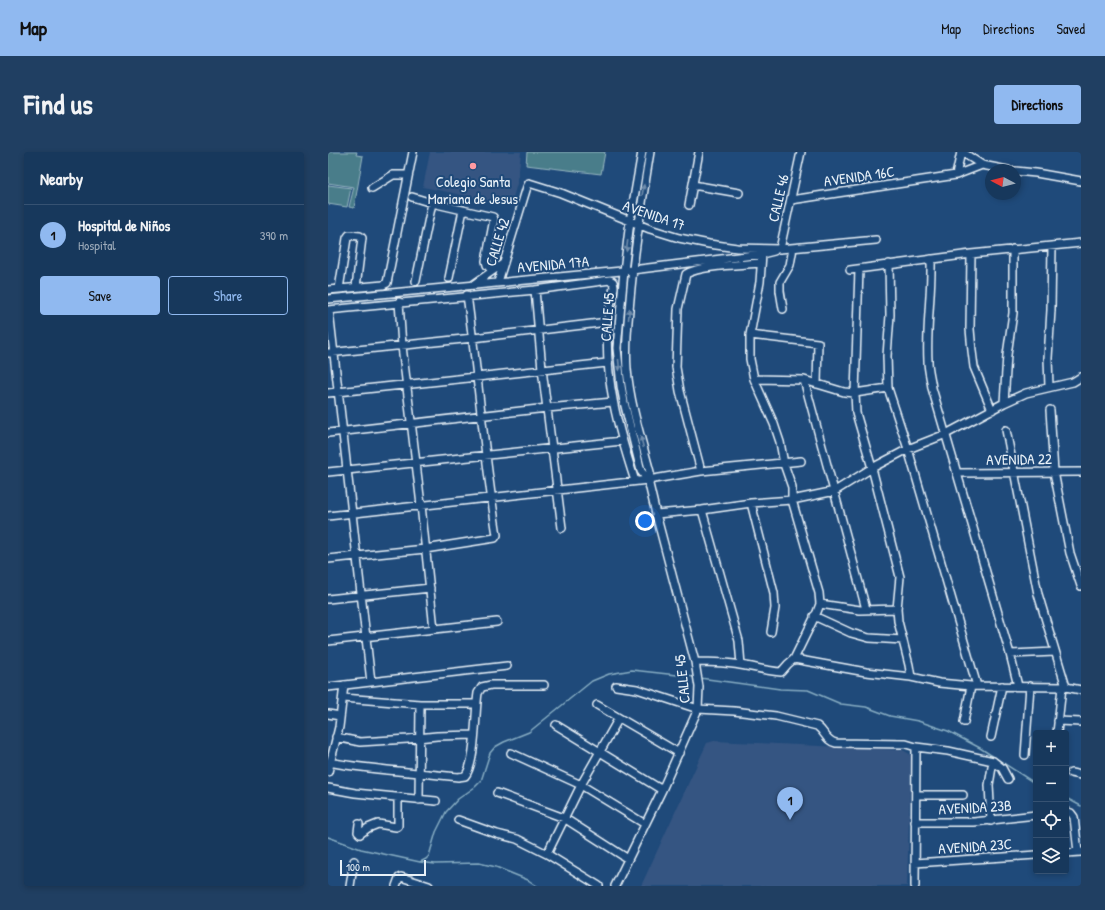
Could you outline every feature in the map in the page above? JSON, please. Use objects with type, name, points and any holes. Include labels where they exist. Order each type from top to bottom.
[{"type":"street","points":[[328,290],[383,285],[387,283],[413,152]]},
{"type":"street","name":"CALLE 45","points":[[615,886],[662,790],[698,709],[699,687],[695,662],[648,480],[641,471],[621,386],[617,348],[630,221],[642,152]]},
{"type":"street","name":"CALLE 45","points":[[648,480],[650,472],[632,404],[627,369],[626,344],[632,270],[650,152]]},
{"type":"street","points":[[689,205],[699,152]]},
{"type":"street","name":"CALLE 46","points":[[780,249],[801,152]]},
{"type":"street","points":[[956,175],[962,152],[985,166]]},
{"type":"street","name":"AVENIDA 16C","points":[[791,200],[956,175],[982,165]]},
{"type":"street","points":[[1021,172],[1081,181]]},
{"type":"street","points":[[372,188],[393,175],[408,175]]},
{"type":"street","name":"AVENIDA 17","points":[[527,187],[528,184],[531,183],[561,193],[630,221],[679,238],[737,248],[780,249]]},
{"type":"street","points":[[693,185],[739,193]]},
{"type":"street","name":"CALLE 42","points":[[498,282],[527,187]]},
{"type":"street","points":[[412,197],[493,217],[494,219],[486,261],[487,265],[492,271]]},
{"type":"street","points":[[416,281],[432,203]]},
{"type":"street","points":[[449,278],[463,210]]},
{"type":"street","points":[[339,289],[347,238],[349,235],[360,236],[362,238],[356,287]]},
{"type":"street","points":[[780,249],[876,240]]},
{"type":"street","points":[[850,270],[970,254],[1081,243]]},
{"type":"street","points":[[1049,387],[1048,358],[1052,310],[1052,246]]},
{"type":"street","points":[[783,308],[780,282],[790,265],[793,248]]},
{"type":"street","name":"AVENIDA 17A","points":[[328,298],[624,271],[762,254],[780,249]]},
{"type":"street","points":[[1004,403],[1007,355],[1013,313],[1013,249]]},
{"type":"street","points":[[695,662],[720,662],[767,671],[781,672],[794,660],[820,604],[819,593],[792,500],[792,487],[784,464],[780,442],[774,424],[754,379],[750,359],[750,335],[760,282],[762,254]]},
{"type":"street","points":[[970,254],[972,352],[974,368],[992,410]]},
{"type":"street","points":[[931,259],[932,283],[928,337],[928,361],[932,388],[958,473],[1018,686]]},
{"type":"street","points":[[474,284],[504,263]]},
{"type":"street","points":[[701,471],[680,391],[676,367],[678,309],[682,286],[686,274],[692,271],[761,263]]},
{"type":"street","points":[[889,264],[890,315],[887,356],[888,388],[908,449],[974,686],[964,722]]},
{"type":"street","points":[[859,269],[855,393],[856,413],[872,468],[900,577],[897,609],[898,621],[911,678]]},
{"type":"street","points":[[371,682],[343,431],[331,352],[328,310],[467,295],[535,290],[610,280],[613,282],[614,287],[608,322],[607,363],[612,402],[622,441],[635,481]]},
{"type":"street","points":[[535,290],[542,369],[556,490],[562,528]]},
{"type":"street","points":[[328,559],[425,549],[495,538],[497,535],[485,454],[482,416],[467,295]]},
{"type":"street","points":[[399,302],[406,384],[434,628]]},
{"type":"street","points":[[331,352],[402,346],[608,322]]},
{"type":"street","points":[[750,335],[818,343],[817,384]]},
{"type":"street","points":[[328,393],[607,363]]},
{"type":"street","points":[[656,514],[702,510],[751,503],[792,500],[835,491],[872,468],[908,449],[946,434],[1004,403],[1026,393],[1073,382],[1081,377]]},
{"type":"street","points":[[754,379],[804,380],[844,392],[855,393],[888,388]]},
{"type":"street","points":[[804,380],[866,609]]},
{"type":"street","points":[[328,433],[612,402]]},
{"type":"street","points":[[1050,410],[1054,472],[1070,553],[1081,586]]},
{"type":"street","points":[[1006,430],[1038,594],[1064,687],[1057,730]]},
{"type":"street","points":[[328,472],[485,454],[622,441]]},
{"type":"street","points":[[328,516],[648,480],[701,471],[784,464],[801,461]]},
{"type":"street","name":"AVENIDA 22","points":[[958,473],[1081,472]]},
{"type":"street","points":[[751,503],[774,593],[775,608],[771,632]]},
{"type":"street","points":[[702,510],[738,641],[742,665]]},
{"type":"street","points":[[328,599],[430,588]]},
{"type":"street","points":[[820,604],[860,610],[897,609]]},
{"type":"street","points":[[814,616],[851,634],[869,638],[902,640]]},
{"type":"street","points":[[328,641],[496,622]]},
{"type":"street","points":[[1010,654],[1055,652]]},
{"type":"street","points":[[794,660],[939,683],[974,686],[1064,687],[1081,690]]},
{"type":"street","points":[[328,687],[507,666]]},
{"type":"street","points":[[328,772],[340,716],[344,685]]},
{"type":"street","points":[[329,762],[393,771],[458,777],[466,775],[472,757],[478,693],[482,688],[491,685],[544,685]]},
{"type":"street","points":[[616,686],[637,689],[698,709],[734,711],[776,716],[818,726],[827,739],[836,743],[906,744],[993,761],[1002,768],[1008,779]]},
{"type":"street","points":[[991,737],[1002,686]]},
{"type":"street","points":[[1025,755],[1030,686]]},
{"type":"street","points":[[343,698],[420,704],[476,704]]},
{"type":"street","points":[[419,800],[420,704]]},
{"type":"street","points":[[597,705],[679,753]]},
{"type":"street","points":[[328,714],[340,716]]},
{"type":"street","points":[[547,854],[581,785],[619,718]]},
{"type":"street","points":[[1058,721],[1081,722]]},
{"type":"street","points":[[556,726],[662,790]]},
{"type":"street","points":[[336,737],[360,742],[437,736],[474,735]]},
{"type":"street","points":[[915,886],[916,747]]},
{"type":"street","points":[[511,753],[581,785],[645,824]]},
{"type":"street","points":[[991,821],[989,785],[993,761]]},
{"type":"street","points":[[1071,773],[1081,775]]},
{"type":"street","points":[[328,788],[436,801]]},
{"type":"street","points":[[497,793],[564,818],[628,859]]},
{"type":"street","points":[[916,795],[963,795]]},
{"type":"street","points":[[359,824],[358,832],[360,834],[368,828],[378,824],[398,826],[398,797]]},
{"type":"street","points":[[1069,813],[1074,817],[1080,852],[1069,853]]},
{"type":"street","name":"AVENIDA 23B","points":[[915,822],[974,822],[1033,815]]},
{"type":"street","points":[[458,820],[497,834],[517,839],[547,854],[599,886]]},
{"type":"street","name":"AVENIDA 23C","points":[[915,863],[1033,855]]},
{"type":"street","points":[[350,886],[354,861]]},
{"type":"street","points":[[396,886],[399,878],[401,877],[425,885]]},
{"type":"shaded area","name":"Colegio Santa Mariana de Jesus","points":[[430,152],[521,152],[518,180],[511,205],[423,187]]},
{"type":"shaded area","points":[[714,741],[903,750],[911,755],[907,886],[641,886],[707,743]]},
{"type":"green space","points":[[328,152],[357,152],[356,155],[363,156],[354,208],[349,207],[354,187],[328,183]]},
{"type":"green space","points":[[527,152],[605,152],[601,174],[526,165]]},
{"type":"green space","points":[[328,185],[351,188],[347,207],[328,204]]},
{"type":"waterway","points":[[420,862],[429,856],[436,832],[446,812],[458,799],[481,781],[490,753],[495,747],[529,732],[592,681],[609,674],[632,670],[695,677]]},
{"type":"waterway","points":[[700,678],[780,689],[808,690],[841,704],[866,707],[890,716],[918,721],[948,731],[980,748],[1033,782]]},
{"type":"waterway","points":[[1069,800],[1081,806]]},
{"type":"waterway","points":[[328,837],[361,849],[420,862],[435,864],[479,863],[496,867],[528,880],[537,886]]},
{"type":"place","name":"Colegio Santa Mariana de Jesus","points":[[473,166]]},
{"type":"place","name":"Hospital de Niños","points":[[790,820]]}]
